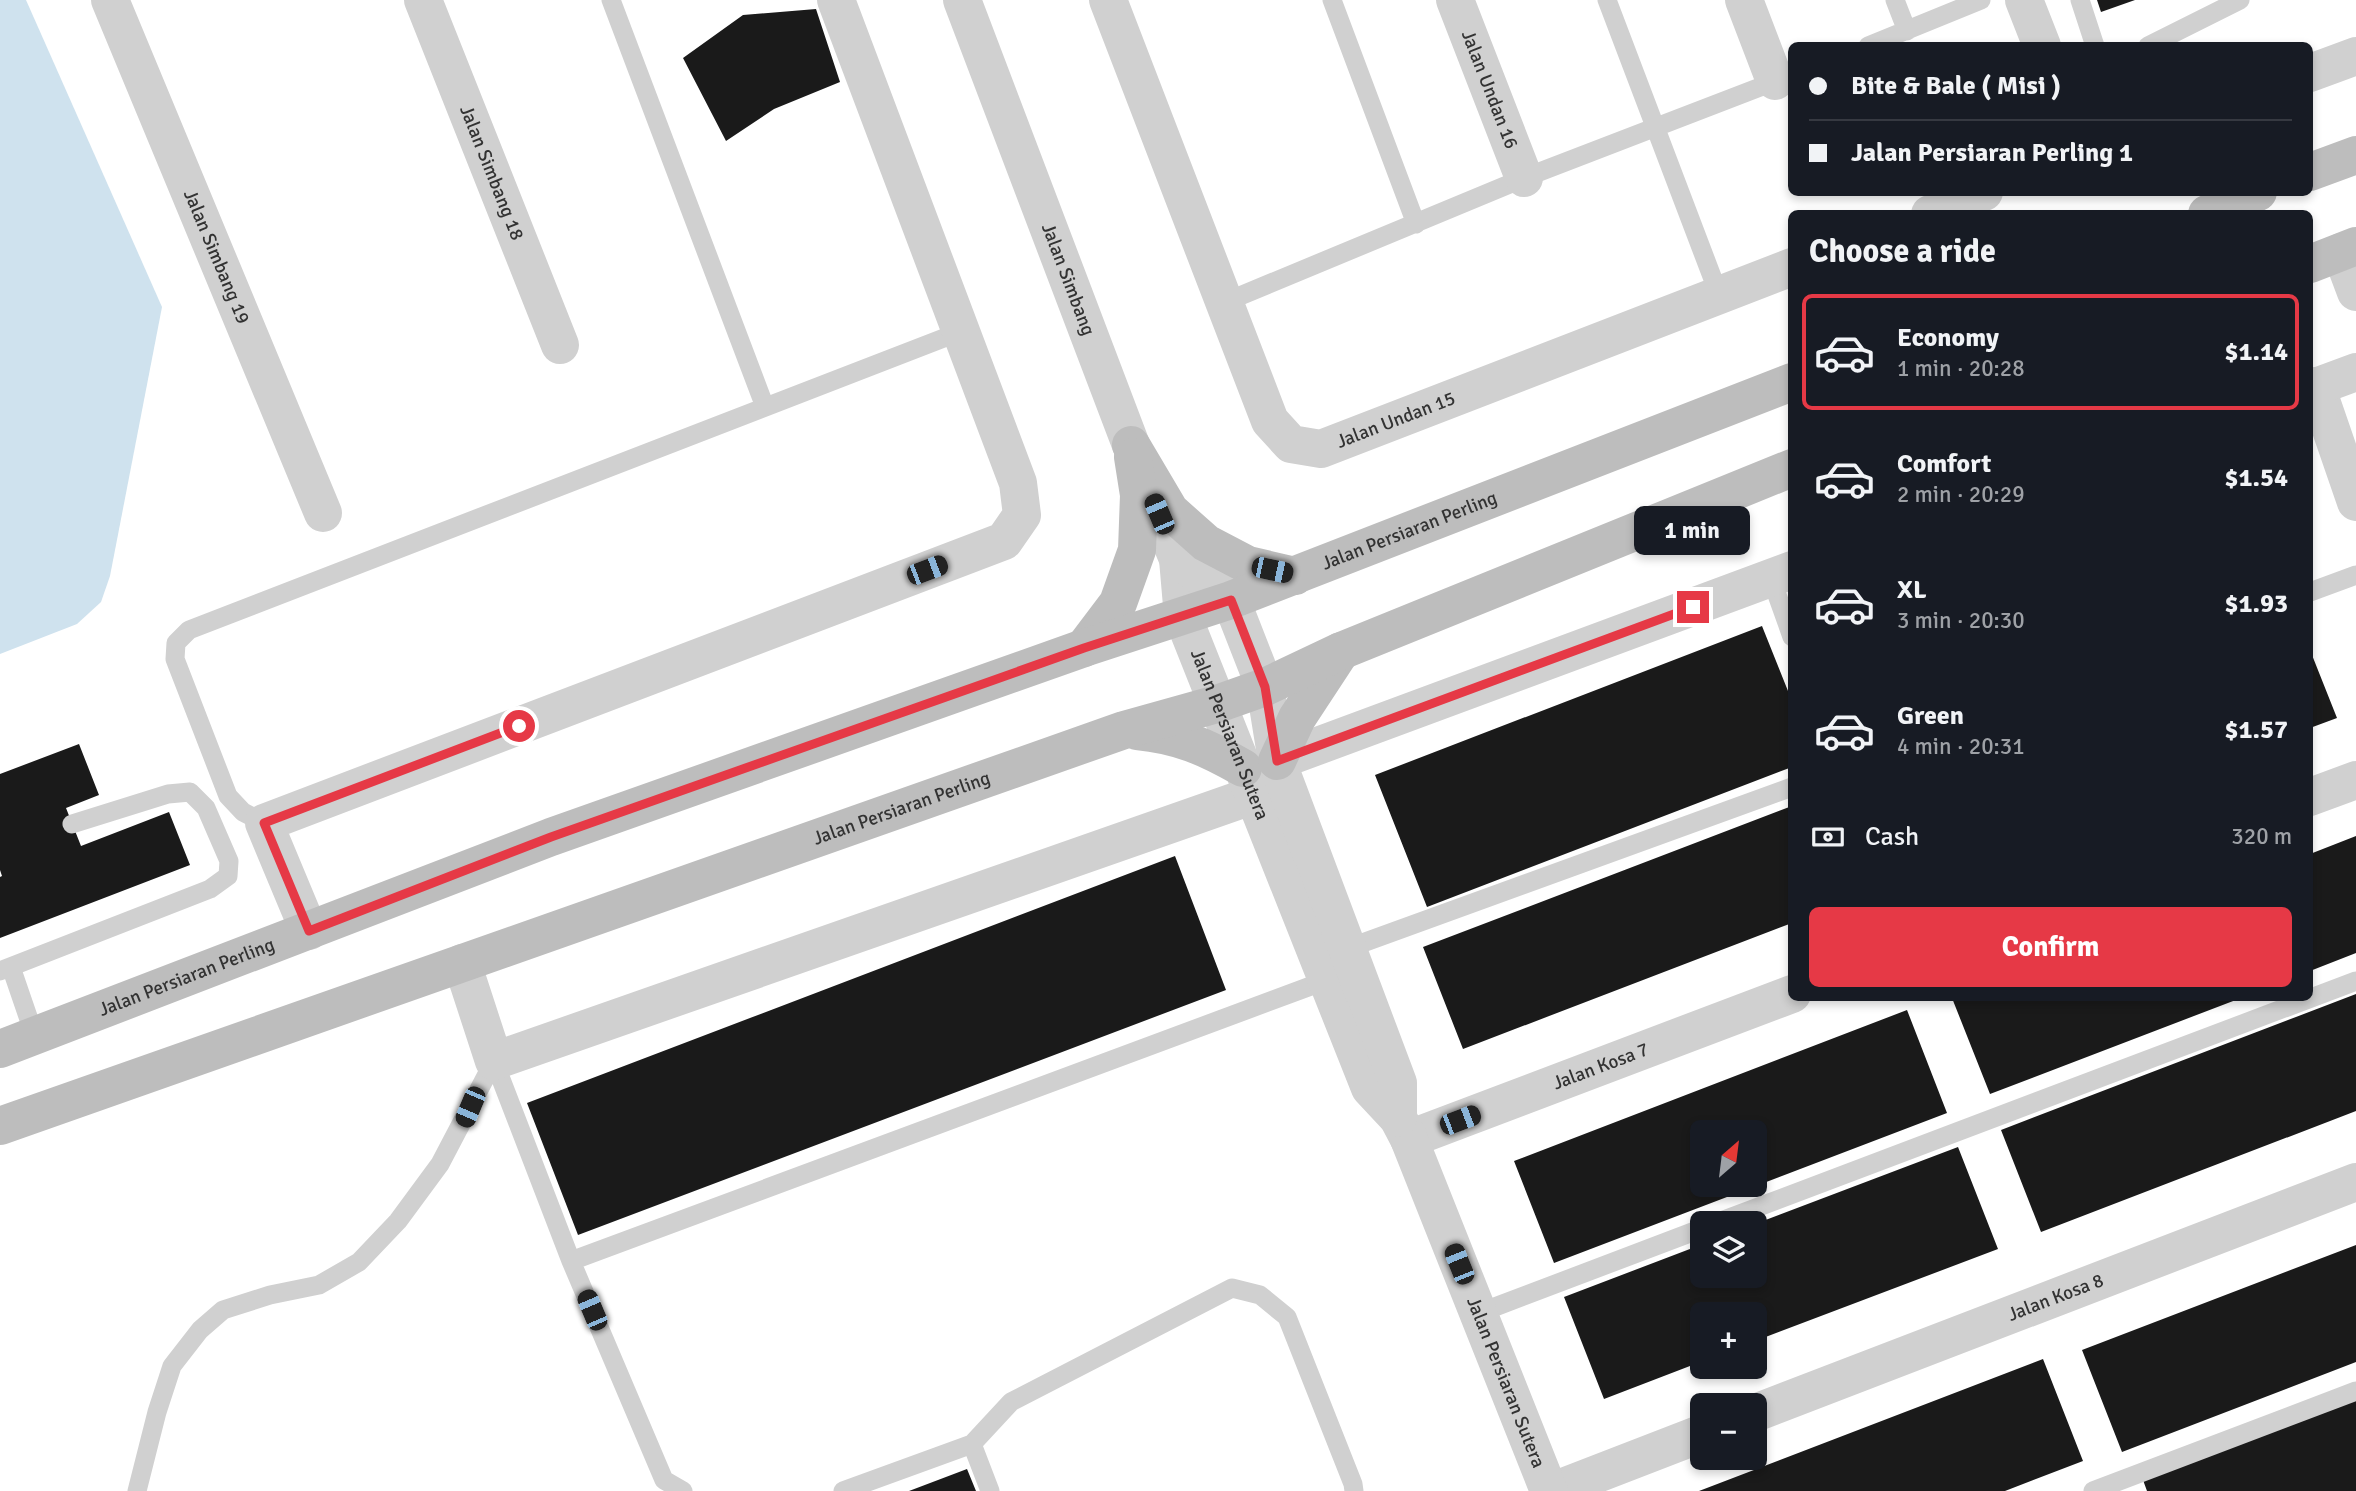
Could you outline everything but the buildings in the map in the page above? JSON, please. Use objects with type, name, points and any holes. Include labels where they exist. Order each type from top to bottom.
[{"type":"main road","points":[[2313,171],[2356,155]]},
{"type":"main road","points":[[2216,210],[2249,196]]},
{"type":"main road","name":"Jalan Persiaran Perling","points":[[17,1043],[551,837],[1084,648],[1231,600],[1788,384]]},
{"type":"main road","points":[[1130,445],[1170,511],[1206,543],[1248,565],[1295,576]]},
{"type":"main road","points":[[1084,648],[1118,603],[1137,551],[1139,495],[1130,445]]},
{"type":"main road","name":"Jalan Persiaran Perling","points":[[0,1126],[1124,730],[1217,704],[1265,687],[1341,651],[1788,470]]},
{"type":"main road","points":[[1124,730],[1166,734],[1206,747],[1258,775],[1341,651]]},
{"type":"street","name":"Jalan Simbang 19","points":[[110,0],[323,513]]},
{"type":"street","name":"Jalan Simbang 18","points":[[423,0],[560,345]]},
{"type":"street","points":[[309,931],[264,823],[1004,541],[1022,515],[1018,483],[836,0]]},
{"type":"street","name":"Jalan Simbang","points":[[962,0],[1130,445],[1178,559]]},
{"type":"street","name":"Jalan Undan 15","points":[[1108,0],[1270,421],[1291,444],[1321,449],[1788,269]]},
{"type":"street","name":"Jalan Undan 16","points":[[1455,0],[1524,178]]},
{"type":"street","points":[[1744,0],[1783,78]]},
{"type":"street","points":[[2024,0],[2040,42]]},
{"type":"street","points":[[2313,72],[2356,56]]},
{"type":"street","points":[[1940,210],[1974,196]]},
{"type":"street","points":[[2336,254],[2356,292]]},
{"type":"street","points":[[2356,372],[2313,388],[2356,502]]},
{"type":"street","points":[[1178,559],[1231,600]]},
{"type":"street","name":"Jalan Persiaran Sutera","points":[[1178,559],[1183,617],[1217,704],[1258,775],[1337,964],[1398,1083],[1404,1129],[1551,1491]]},
{"type":"street","points":[[462,963],[494,1061],[1258,775],[1781,574]]},
{"type":"street","name":"Jalan Persiaran Sutera","points":[[1231,600],[1265,687],[1258,775]]},
{"type":"street","points":[[2313,796],[2356,779]]},
{"type":"street","name":"Jalan Kosa 7","points":[[1404,1129],[1788,995]]},
{"type":"street","name":"Jalan Kosa 8","points":[[1767,1408],[2356,1182]]},
{"type":"street","points":[[1551,1491],[1690,1438]]},
{"type":"lane","points":[[611,0],[765,407]]},
{"type":"lane","points":[[1332,0],[1416,224]]},
{"type":"lane","points":[[1607,0],[1719,295]]},
{"type":"lane","points":[[1895,0],[1907,31]]},
{"type":"lane","points":[[1878,42],[1982,0]]},
{"type":"lane","points":[[2080,0],[2094,42]]},
{"type":"lane","points":[[2156,42],[2241,0]]},
{"type":"lane","points":[[1223,303],[1524,178],[1657,129],[1783,78]]},
{"type":"lane","points":[[264,823],[243,812],[228,796],[175,659],[176,643],[189,630],[962,331]]},
{"type":"lane","points":[[1781,574],[1788,614]]},
{"type":"lane","points":[[2313,591],[2356,575]]},
{"type":"lane","points":[[571,1261],[1788,789]]},
{"type":"lane","points":[[17,1043],[6,969],[210,889],[228,876],[229,861],[206,808],[190,792],[168,794],[72,824]]},
{"type":"lane","points":[[2313,997],[2356,981]]},
{"type":"lane","points":[[1748,1211],[2303,1001]]},
{"type":"lane","points":[[494,1061],[571,1261],[664,1480],[683,1491]]},
{"type":"lane","points":[[137,1491],[172,1366],[200,1331],[223,1310],[270,1295],[319,1285],[359,1262],[398,1222],[440,1164],[494,1061]]},
{"type":"lane","points":[[1479,1313],[1690,1233]]},
{"type":"lane","points":[[843,1491],[972,1444],[1011,1402],[1232,1288],[1261,1295],[1287,1317],[1354,1491]]},
{"type":"lane","points":[[2093,1491],[2356,1391]]},
{"type":"lane","points":[[972,1444],[990,1491]]},
{"type":"water","points":[[0,0],[26,0],[162,307],[110,576],[101,602],[77,624],[0,654]]},
{"type":"route","points":[[519,726],[264,823],[309,931],[551,837],[1084,648],[1231,600],[1265,687],[1277,761],[1693,607]]}]
